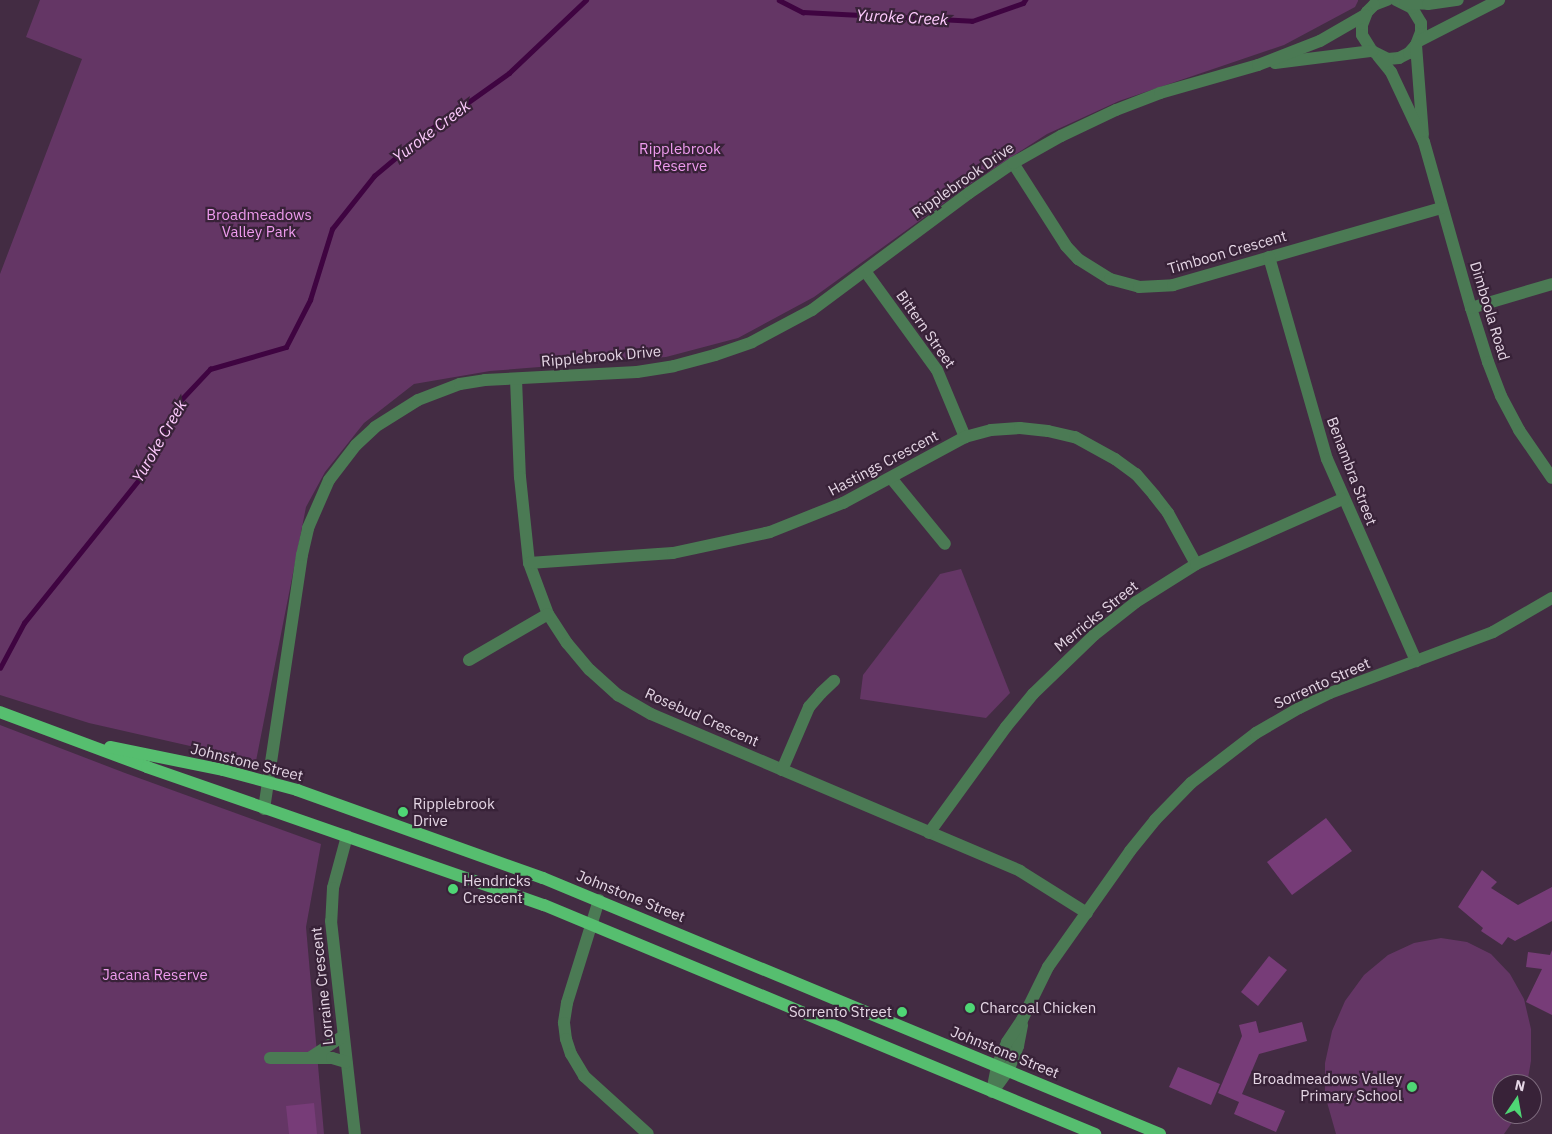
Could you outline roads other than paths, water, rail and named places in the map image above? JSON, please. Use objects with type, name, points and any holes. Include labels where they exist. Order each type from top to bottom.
[{"type":"main road","name":"Johnstone Street","points":[[0,712],[264,809],[457,874],[592,924],[1094,1134]]},
{"type":"main road","name":"Johnstone Street","points":[[73,739],[269,783],[347,807],[599,900],[1160,1134]]},
{"type":"street","name":"Ripplebrook Drive","points":[[264,809],[276,721],[302,555],[308,528],[329,480],[356,445],[375,427],[418,400],[460,384],[637,372],[674,366],[715,355],[752,342],[812,310],[1013,163],[1067,133],[1116,110],[1160,93],[1258,64],[1320,41],[1367,9],[1386,0]]},
{"type":"street","points":[[1400,1],[1428,4],[1458,0]]},
{"type":"street","points":[[1417,43],[1499,0]]},
{"type":"street","name":"Dimboola Road","points":[[1400,1],[1418,15],[1421,23],[1417,43],[1424,142]]},
{"type":"street","name":"Dimboola Road","points":[[1367,9],[1362,35],[1391,72],[1424,142],[1488,362],[1502,396],[1520,430],[1552,478]]},
{"type":"street","name":"Ripplebrook Drive","points":[[1258,64],[1375,53],[1388,59],[1399,58],[1409,53],[1417,43]]},
{"type":"street","name":"Timboon Crescent","points":[[1013,163],[1066,246],[1078,259],[1110,279],[1139,286],[1173,285],[1442,208]]},
{"type":"street","name":"Benambra Street","points":[[1269,257],[1320,437],[1343,499],[1416,661]]},
{"type":"street","name":"Bittern Street","points":[[865,271],[937,370],[965,437]]},
{"type":"street","points":[[1471,308],[1552,284]]},
{"type":"street","name":"Rosebud Crescent","points":[[516,379],[522,503],[529,563],[548,614],[567,643],[590,670],[618,695],[659,718],[1020,871],[1088,913]]},
{"type":"street","name":"Hastings Crescent","points":[[529,563],[656,555],[720,544],[804,520],[843,503],[965,437],[991,430],[1020,428],[1057,433],[1075,438],[1097,447],[1136,474],[1168,513],[1196,564]]},
{"type":"street","points":[[891,478],[945,544]]},
{"type":"street","name":"Merricks Street","points":[[929,833],[1006,727],[1057,670],[1094,635],[1136,602],[1196,564],[1343,499]]},
{"type":"street","name":"Sorrento Street","points":[[992,1092],[1002,1069],[1007,1042],[1022,1020],[1048,967],[1130,851],[1155,820],[1191,783],[1256,732],[1299,708],[1330,694],[1493,632],[1552,598]]},
{"type":"street","points":[[469,660],[548,614]]},
{"type":"street","points":[[782,770],[809,708],[834,681]]},
{"type":"street","name":"Lorraine Crescent","points":[[347,836],[331,904],[331,921],[355,1134]]},
{"type":"street","points":[[599,900],[567,1004],[564,1024],[566,1038],[571,1054],[584,1076],[648,1134]]},
{"type":"street","points":[[311,1057],[343,1036]]},
{"type":"street","points":[[270,1058],[332,1058],[346,1062]]},
{"type":"waterway","name":"Yuroke Creek","points":[[0,668],[24,623],[141,477],[178,403],[210,369],[286,347],[310,300],[332,229],[374,176],[425,133],[509,73],[586,0]]},
{"type":"waterway","name":"Yuroke Creek","points":[[779,0],[803,12],[972,21],[1023,3],[1025,0]]},
{"type":"place","name":"Ripplebrook Drive","points":[[403,812]]},
{"type":"place","name":"Hendricks Crescent","points":[[453,889]]},
{"type":"place","name":"Charcoal Chicken","points":[[970,1008]]},
{"type":"place","name":"Sorrento Street","points":[[902,1012]]},
{"type":"place","name":"Broadmeadows Valley Primary School","points":[[1412,1087]]},
{"type":"park label","name":"Ripplebrook Reserve","points":[[680,156]]},
{"type":"park label","name":"Broadmeadows Valley Park","points":[[259,222]]},
{"type":"park label","name":"Jacana Reserve","points":[[155,975]]}]
